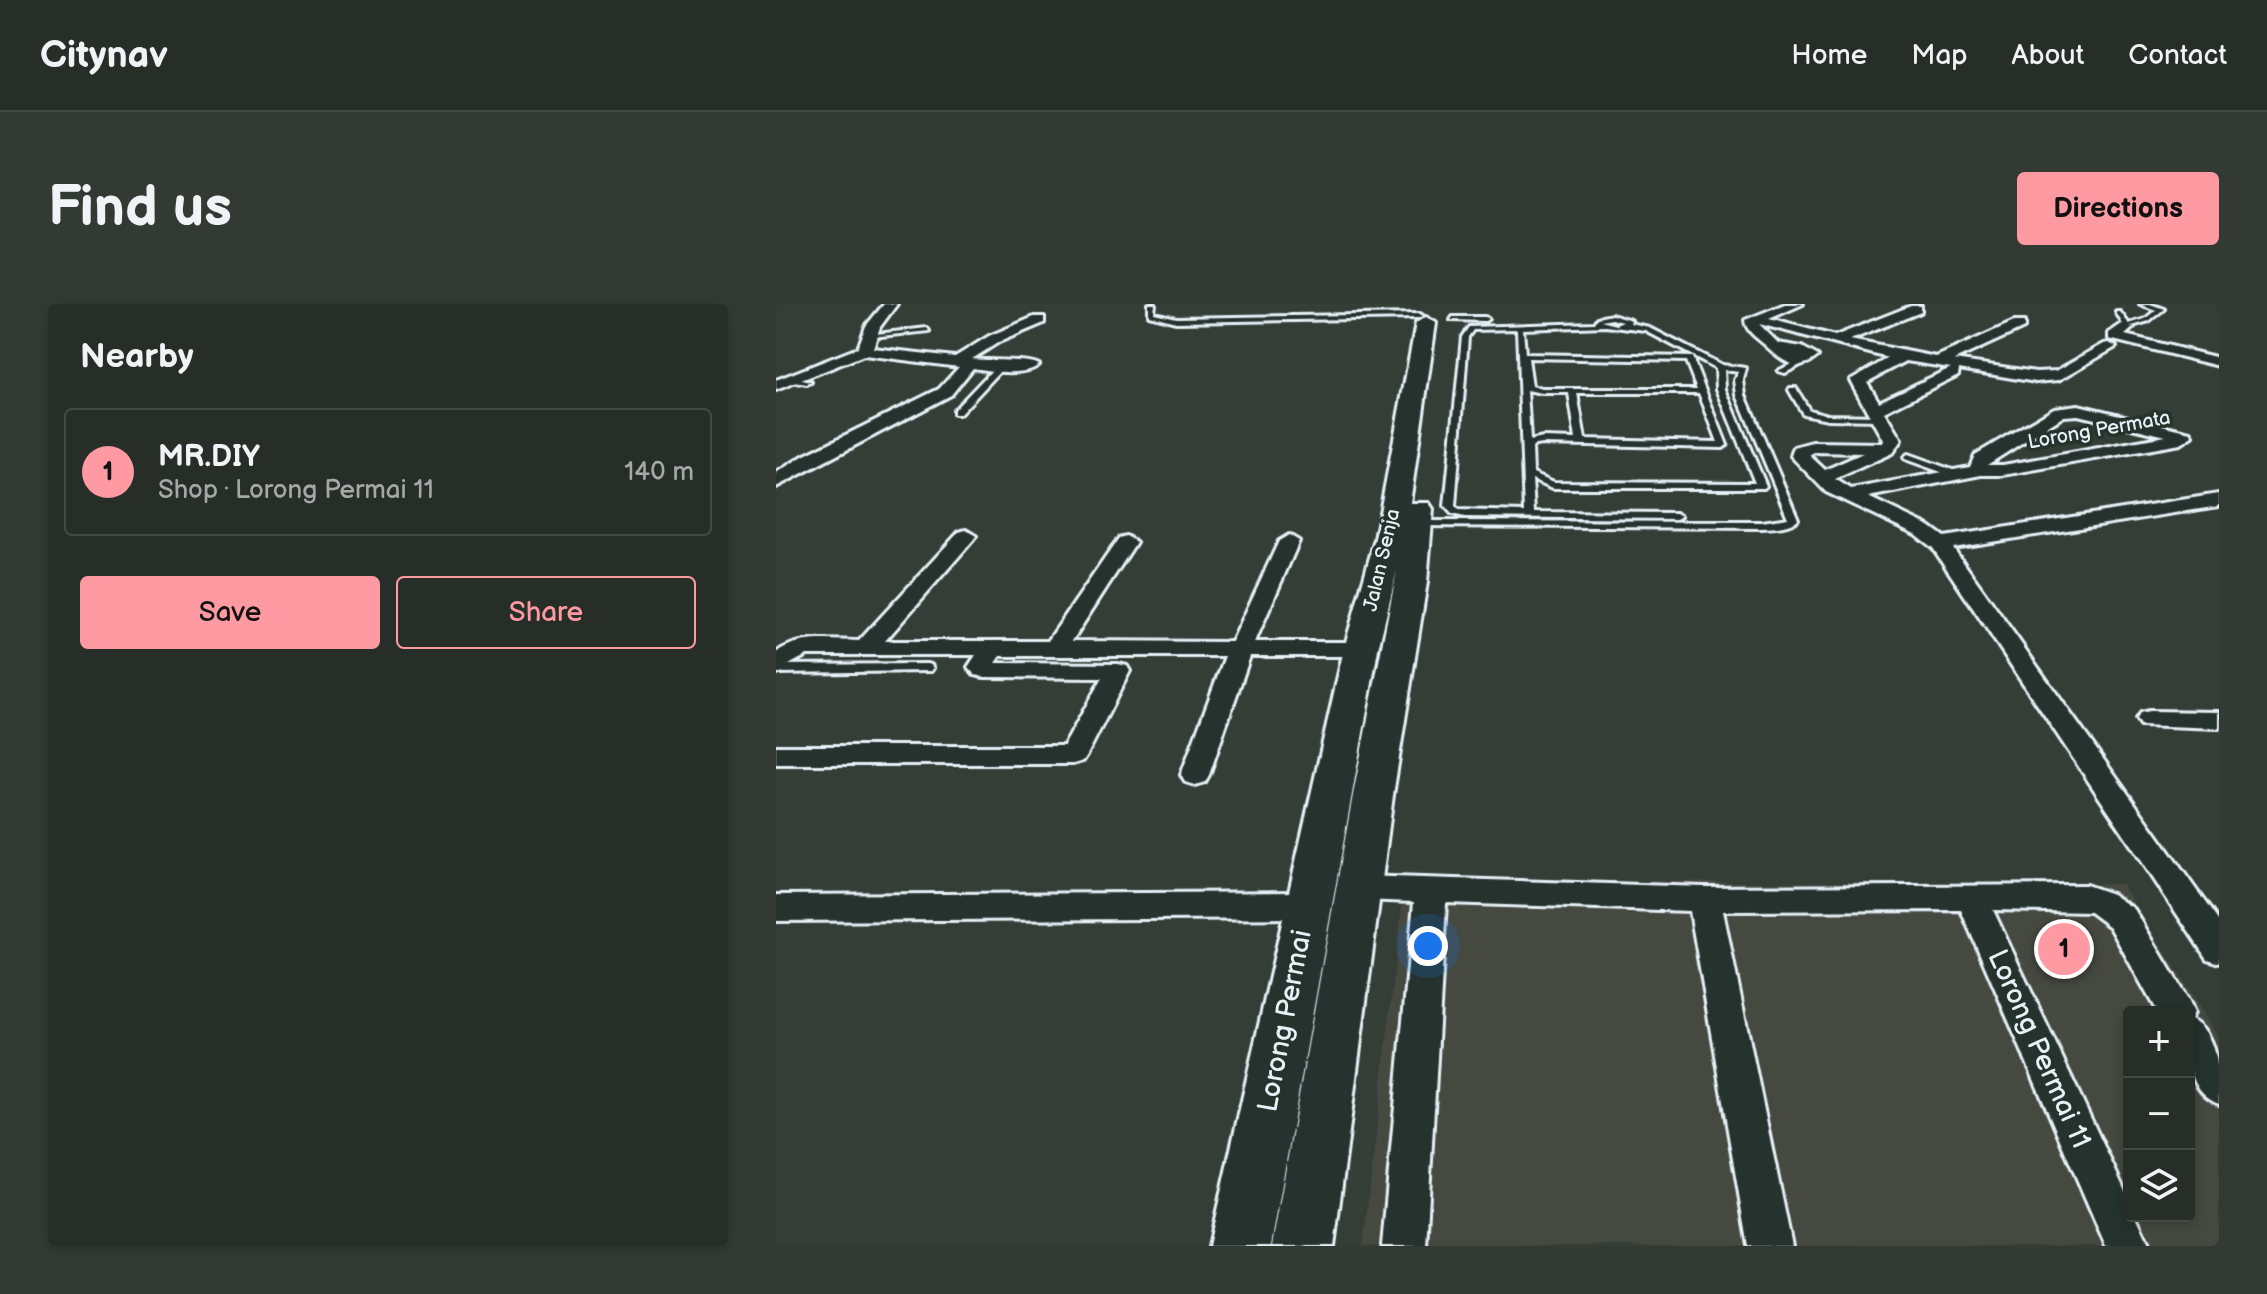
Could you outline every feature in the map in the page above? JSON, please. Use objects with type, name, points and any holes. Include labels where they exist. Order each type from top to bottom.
[{"type":"main road","name":"Jalan Senja","points":[[1352,796],[1411,582],[1436,315]]},
{"type":"main road","name":"Jalan Senja","points":[[1352,796],[1361,649],[1390,539],[1436,315]]},
{"type":"main road","name":"Lorong Permai","points":[[1303,1246],[1360,888],[1352,796]]},
{"type":"main road","name":"Lorong Permai","points":[[1240,1246],[1308,905],[1352,796]]},
{"type":"street","points":[[863,351],[873,326],[891,304]]},
{"type":"street","points":[[1759,304],[1745,317],[1903,357],[2053,377],[2109,347]]},
{"type":"street","points":[[1797,304],[1755,320],[1752,326],[1782,357],[1808,359]]},
{"type":"street","points":[[1836,341],[1916,309]]},
{"type":"street","points":[[776,481],[809,460],[945,392],[964,363],[994,339],[1039,320]]},
{"type":"street","points":[[1937,362],[2019,325]]},
{"type":"street","points":[[2127,327],[2114,336],[2219,362]]},
{"type":"street","points":[[780,382],[863,351],[1000,367],[1032,365]]},
{"type":"street","points":[[1897,453],[1890,433],[1876,415],[1858,380],[1903,357]]},
{"type":"street","points":[[1876,415],[1953,372]]},
{"type":"street","name":"Lorong Permata","points":[[1847,496],[2185,436],[2078,410],[2060,411],[1981,459],[1978,465],[1981,470]]},
{"type":"street","points":[[1897,453],[1846,446],[1813,447],[1800,451],[1800,456],[1826,483],[1847,496],[1922,530],[1940,544],[2219,949]]},
{"type":"street","points":[[1823,478],[1897,453]]},
{"type":"street","points":[[1940,544],[2219,500]]},
{"type":"street","points":[[865,649],[966,536]]},
{"type":"street","points":[[1195,775],[1240,649],[1289,541]]},
{"type":"street","points":[[1055,649],[1126,542]]},
{"type":"street","points":[[776,667],[793,651],[807,648],[1361,649]]},
{"type":"street","points":[[776,755],[1073,755],[1118,671],[984,670],[980,667],[992,649]]},
{"type":"street","points":[[2149,719],[2219,720]]},
{"type":"street","points":[[1360,888],[1704,899],[2068,896],[2101,903],[2122,918],[2173,1006]]},
{"type":"street","points":[[1404,1246],[1431,892]]},
{"type":"street","name":"Lorong Permai 11","points":[[1971,896],[2128,1246]]},
{"type":"street","points":[[1704,899],[1770,1246]]},
{"type":"street","points":[[776,908],[1308,905]]},
{"type":"street","points":[[2202,1044],[2219,1086]]},
{"type":"lane","points":[[1152,304],[1151,314],[1176,320],[1380,319],[1436,315],[1600,322]]},
{"type":"lane","points":[[2118,313],[2127,327],[2147,320],[2161,309],[2143,304]]},
{"type":"lane","points":[[1417,524],[1749,525],[1787,523],[1793,519],[1776,475],[1751,426],[1739,380],[1743,370],[1720,367],[1648,329],[1626,325],[1630,322],[1622,318],[1600,322],[1471,328],[1465,337],[1450,506],[1455,512],[1465,514],[1712,517],[1749,525]]},
{"type":"lane","points":[[1520,327],[1529,514]]},
{"type":"lane","points":[[871,335],[927,330]]},
{"type":"lane","points":[[1702,391],[1542,391],[1528,388],[1524,356],[1689,359],[1702,391],[1723,445],[1532,443],[1528,448],[1528,474],[1553,485],[1761,486],[1721,389],[1720,367]]},
{"type":"lane","points":[[1782,371],[1808,359]]},
{"type":"lane","points":[[957,412],[1000,367]]},
{"type":"lane","points":[[1721,378],[1739,380]]},
{"type":"lane","points":[[780,382],[807,382]]},
{"type":"lane","points":[[1793,390],[1806,412],[1828,417],[1876,415]]},
{"type":"lane","points":[[1573,391],[1581,442]]},
{"type":"lane","points":[[1897,453],[1958,475]]},
{"type":"lane","points":[[776,667],[927,668]]},
{"type":"shaded area","points":[[1405,880],[2122,884],[2219,1036],[2219,1246],[1363,1246]]},
{"type":"place","name":"MR.DIY","points":[[2064,949]]}]
